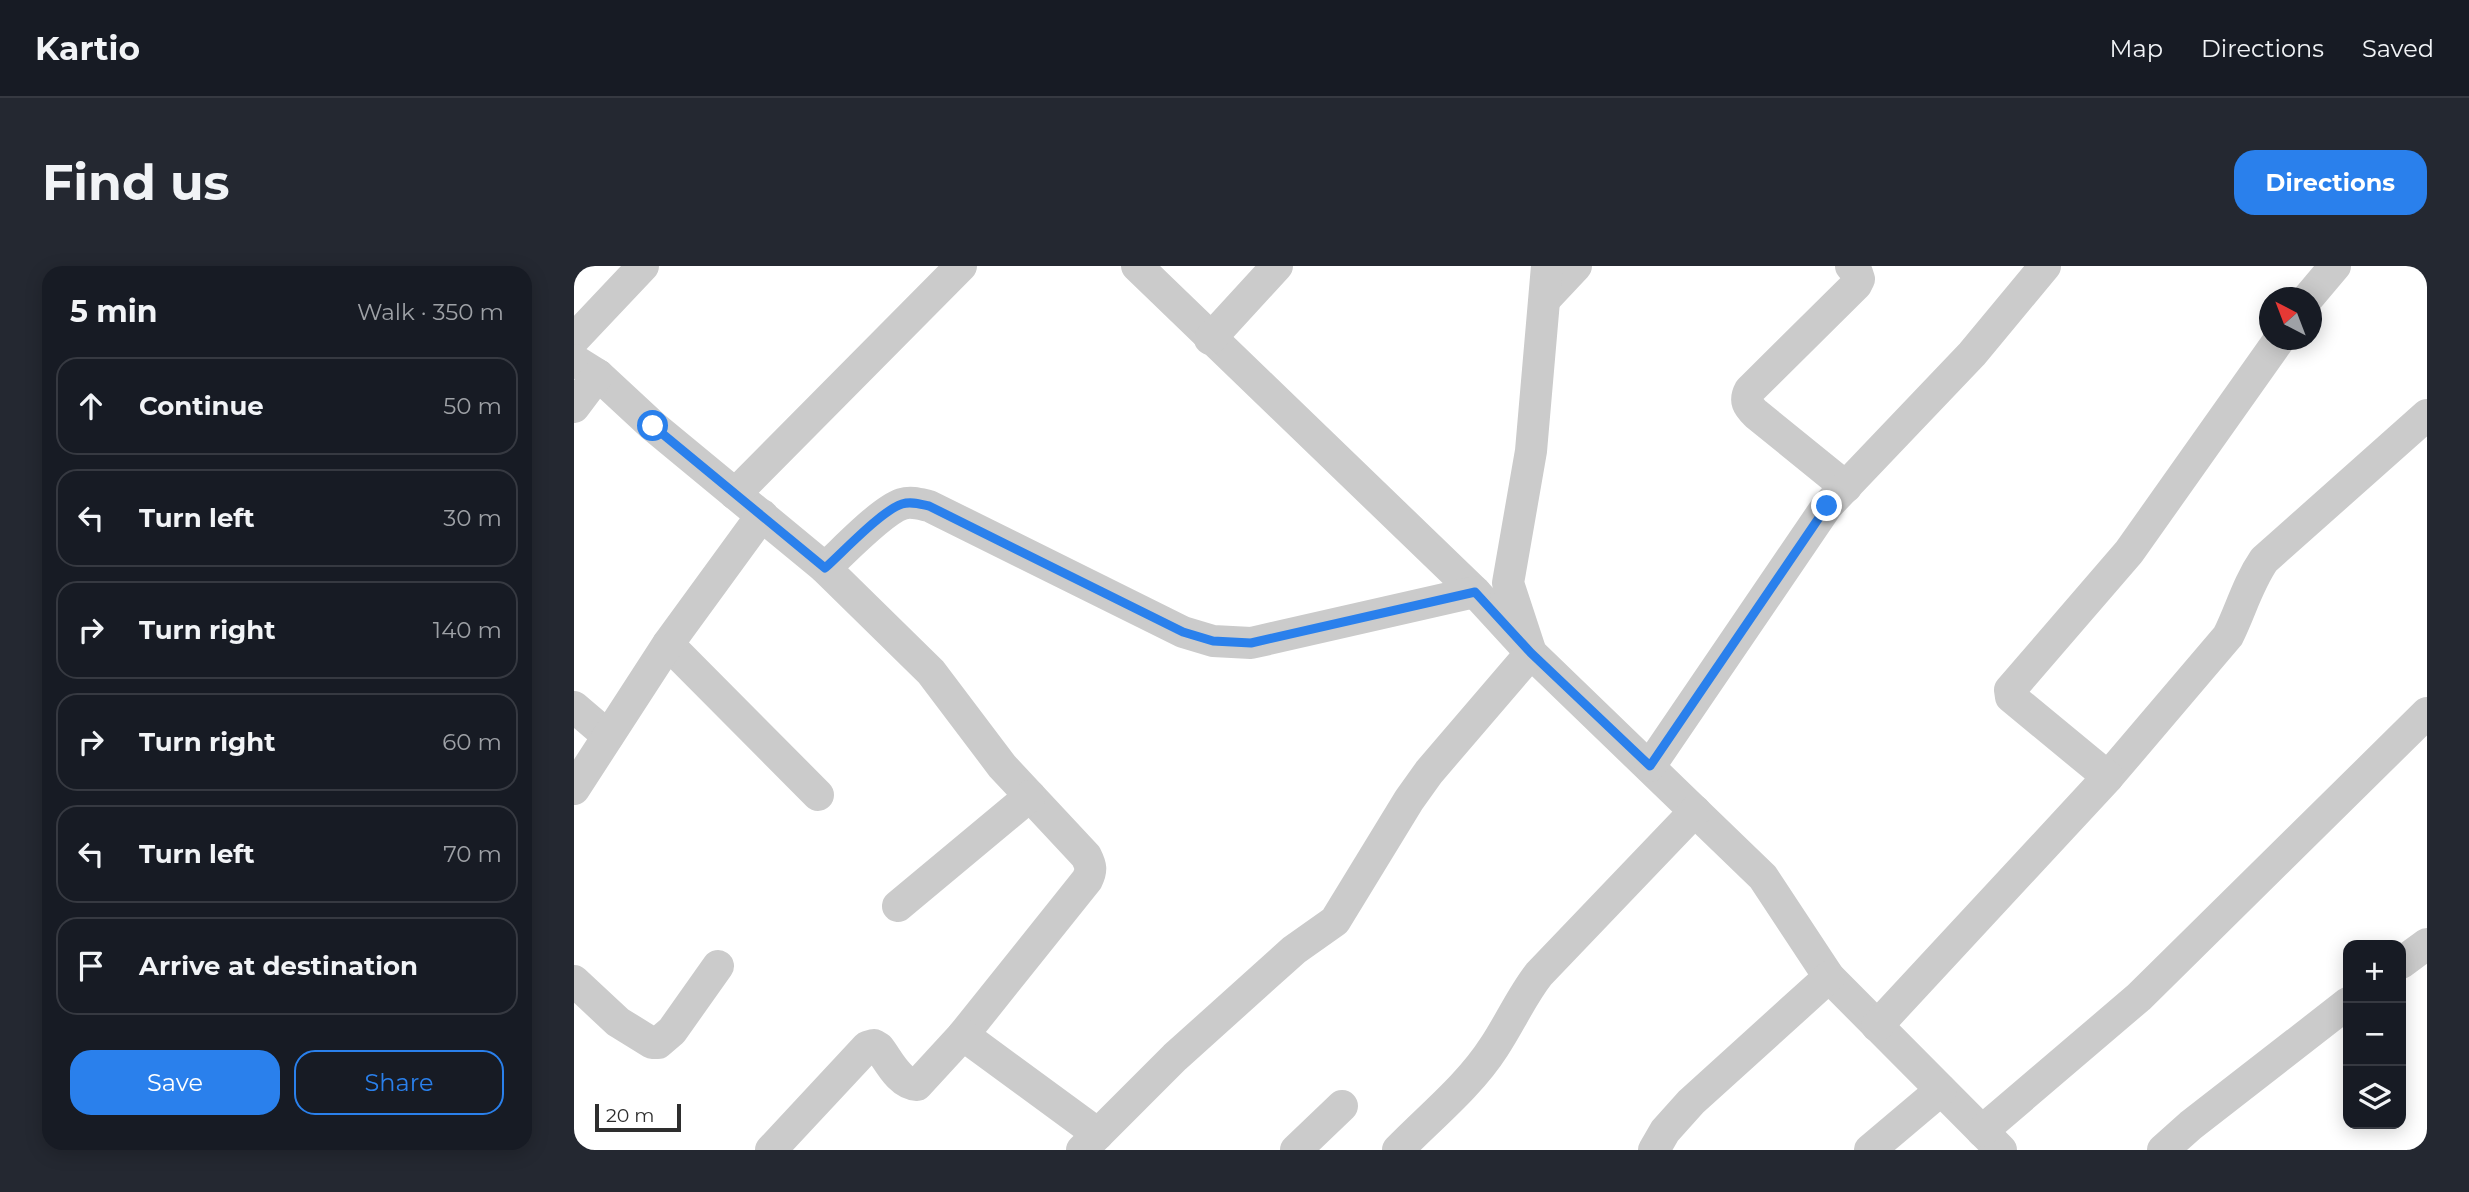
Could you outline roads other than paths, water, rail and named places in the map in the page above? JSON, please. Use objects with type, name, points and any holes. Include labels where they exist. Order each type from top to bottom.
[{"type":"street","points":[[574,339],[643,266]]},
{"type":"street","points":[[735,494],[961,266]]},
{"type":"street","points":[[1137,266],[1475,592],[1531,653],[1763,877],[1829,977],[1992,1140],[2427,712]]},
{"type":"street","points":[[1210,339],[1277,266]]},
{"type":"street","points":[[1531,653],[1508,583],[1531,451],[1547,266]]},
{"type":"street","points":[[1545,299],[1576,266]]},
{"type":"street","points":[[1846,487],[1748,407],[1746,397],[1856,285],[1859,279],[1851,266]]},
{"type":"street","points":[[1650,766],[1827,506],[1972,354],[2045,266]]},
{"type":"street","points":[[2318,287],[2336,266]]},
{"type":"street","points":[[2108,777],[2011,697],[2011,690],[2129,552],[2272,350]]},
{"type":"street","points":[[574,407],[586,367],[825,568],[931,672],[1002,766],[1086,856],[1091,865],[1091,872],[963,1035],[917,1086],[909,1085],[901,1079],[879,1048],[874,1045],[867,1047],[771,1150]]},
{"type":"street","points":[[1877,1026],[2108,777],[2228,636],[2251,579],[2264,561],[2427,415]]},
{"type":"street","points":[[825,568],[885,515],[901,505],[917,503],[929,506],[1183,632],[1213,641],[1251,643],[1475,592]]},
{"type":"street","points":[[574,789],[668,644],[762,514]]},
{"type":"street","points":[[668,644],[818,795]]},
{"type":"street","points":[[963,1035],[1090,1142],[1205,1030],[1294,950],[1335,921],[1429,772],[1531,653]]},
{"type":"street","points":[[574,707],[608,736]]},
{"type":"street","points":[[898,906],[1030,796]]},
{"type":"street","points":[[1398,1150],[1487,1057],[1539,974],[1695,811]]},
{"type":"street","points":[[2406,959],[2427,944]]},
{"type":"street","points":[[574,981],[618,1022],[652,1043],[658,1043],[672,1031],[718,966]]},
{"type":"street","points":[[1654,1150],[1665,1131],[1691,1102],[1829,977]]},
{"type":"street","points":[[2162,1150],[2190,1125],[2343,1007]]},
{"type":"street","points":[[1870,1150],[1941,1090]]},
{"type":"street","points":[[1296,1150],[1342,1106]]}]
